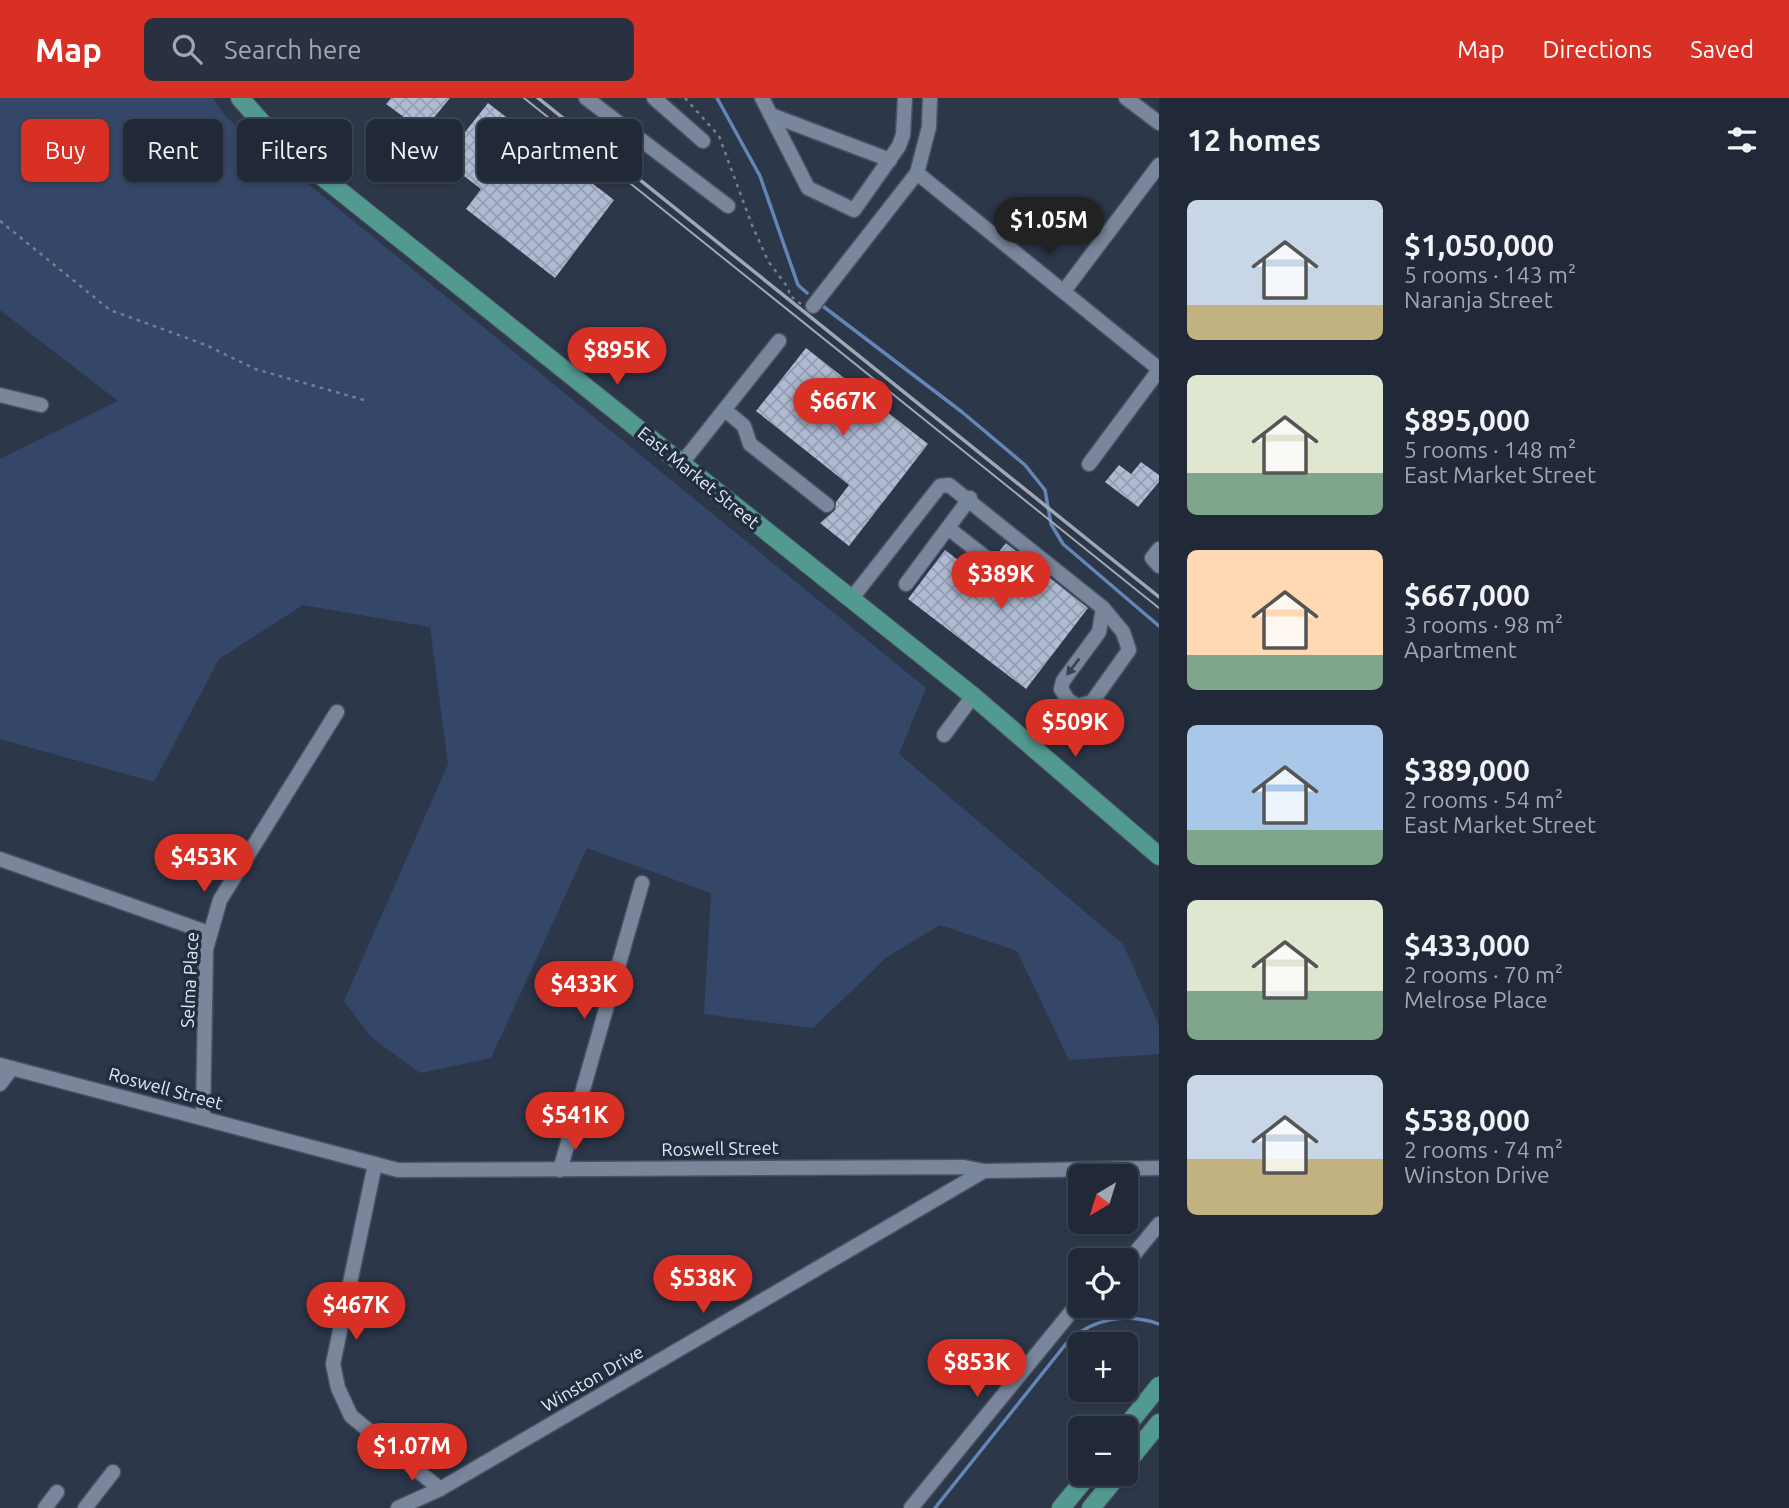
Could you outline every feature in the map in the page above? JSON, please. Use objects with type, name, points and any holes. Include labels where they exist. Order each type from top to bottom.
[{"type":"main road","name":"East Market Street","points":[[240,98],[280,143],[852,598],[1157,851]]},
{"type":"main road","points":[[1135,1416],[1159,1386]]},
{"type":"main road","points":[[1138,1449],[1159,1423]]},
{"type":"main road","points":[[1061,1508],[1079,1486]]},
{"type":"main road","points":[[1091,1508],[1109,1486]]},
{"type":"street","points":[[654,98],[703,141]]},
{"type":"street","points":[[762,98],[808,188],[854,210],[890,160],[903,135],[905,98]]},
{"type":"street","points":[[808,305],[917,173],[929,127],[930,98]]},
{"type":"street","points":[[1126,98],[1159,123]]},
{"type":"street","points":[[590,99],[728,206]]},
{"type":"street","points":[[771,115],[890,160]]},
{"type":"street","points":[[1064,291],[1159,165]]},
{"type":"street","points":[[917,173],[1158,366],[1089,464]]},
{"type":"street","points":[[682,463],[779,341]]},
{"type":"street","points":[[0,395],[41,405]]},
{"type":"street","points":[[725,410],[744,426],[750,444],[827,505]]},
{"type":"street","points":[[852,598],[940,486],[949,485],[970,498],[1103,608],[1124,632],[1129,650],[1092,702],[1078,706],[1060,689],[1099,632],[1103,608]]},
{"type":"street","points":[[906,584],[970,498]]},
{"type":"street","points":[[948,528],[989,560]]},
{"type":"street","points":[[1159,549],[1152,558],[1159,566]]},
{"type":"street","points":[[944,735],[973,696]]},
{"type":"street","name":"Selma Place","points":[[203,1118],[209,933],[220,900],[337,712]]},
{"type":"street","points":[[0,859],[209,933]]},
{"type":"street","points":[[560,1170],[642,883]]},
{"type":"street","points":[[0,1084],[6,1067]]},
{"type":"street","name":"Roswell Street","points":[[6,1067],[398,1170],[964,1167],[984,1171],[1156,1170]]},
{"type":"street","points":[[375,1164],[333,1364],[335,1376],[351,1416],[440,1489]]},
{"type":"street","name":"Winston Drive","points":[[398,1508],[440,1489],[984,1171]]},
{"type":"street","points":[[1138,1249],[1159,1224]]},
{"type":"street","points":[[911,1508],[1068,1316]]},
{"type":"street","points":[[85,1508],[113,1472]]},
{"type":"street","points":[[45,1508],[57,1492]]},
{"type":"path","points":[[685,98],[719,136],[768,261],[789,289],[789,295],[808,305]]},
{"type":"path","points":[[0,221],[110,310],[206,345],[255,369],[364,400]]},
{"type":"shaded area","points":[[0,98],[213,98],[226,117],[237,126],[237,182],[306,182],[926,688],[899,754],[1123,944],[1159,1025],[1159,1054],[1069,1060],[1017,951],[940,925],[887,957],[813,1028],[704,1014],[711,893],[587,848],[491,1058],[420,1073],[371,1037],[344,1001],[448,764],[430,627],[303,605],[219,659],[154,782],[0,739],[0,459],[118,401],[0,310]]},
{"type":"building","points":[[391,98],[450,98],[433,119],[407,119],[386,104]]},
{"type":"building","points":[[488,103],[509,119],[477,119],[477,182],[591,182],[614,200],[555,278],[466,209],[481,189],[463,175],[463,135]]},
{"type":"building","points":[[806,348],[928,444],[849,546],[820,523],[835,510],[836,502],[849,485],[756,411]]},
{"type":"building","points":[[1141,462],[1159,475],[1159,482],[1138,507],[1105,482],[1119,465],[1131,474]]},
{"type":"building","points":[[1006,543],[1088,608],[1026,689],[908,599],[945,550],[980,577],[986,569],[997,565],[997,554]]},
{"type":"waterway","points":[[717,98],[760,176],[798,285],[807,293]]},
{"type":"waterway","points":[[824,307],[962,412],[1025,465],[1045,490],[1051,524],[1063,544],[1159,626]]},
{"type":"waterway","points":[[935,1508],[1069,1340],[1100,1322],[1123,1318],[1159,1324]]},
{"type":"tram line","points":[[524,98],[1159,608]]},
{"type":"railway","points":[[538,98],[1159,597]]}]
